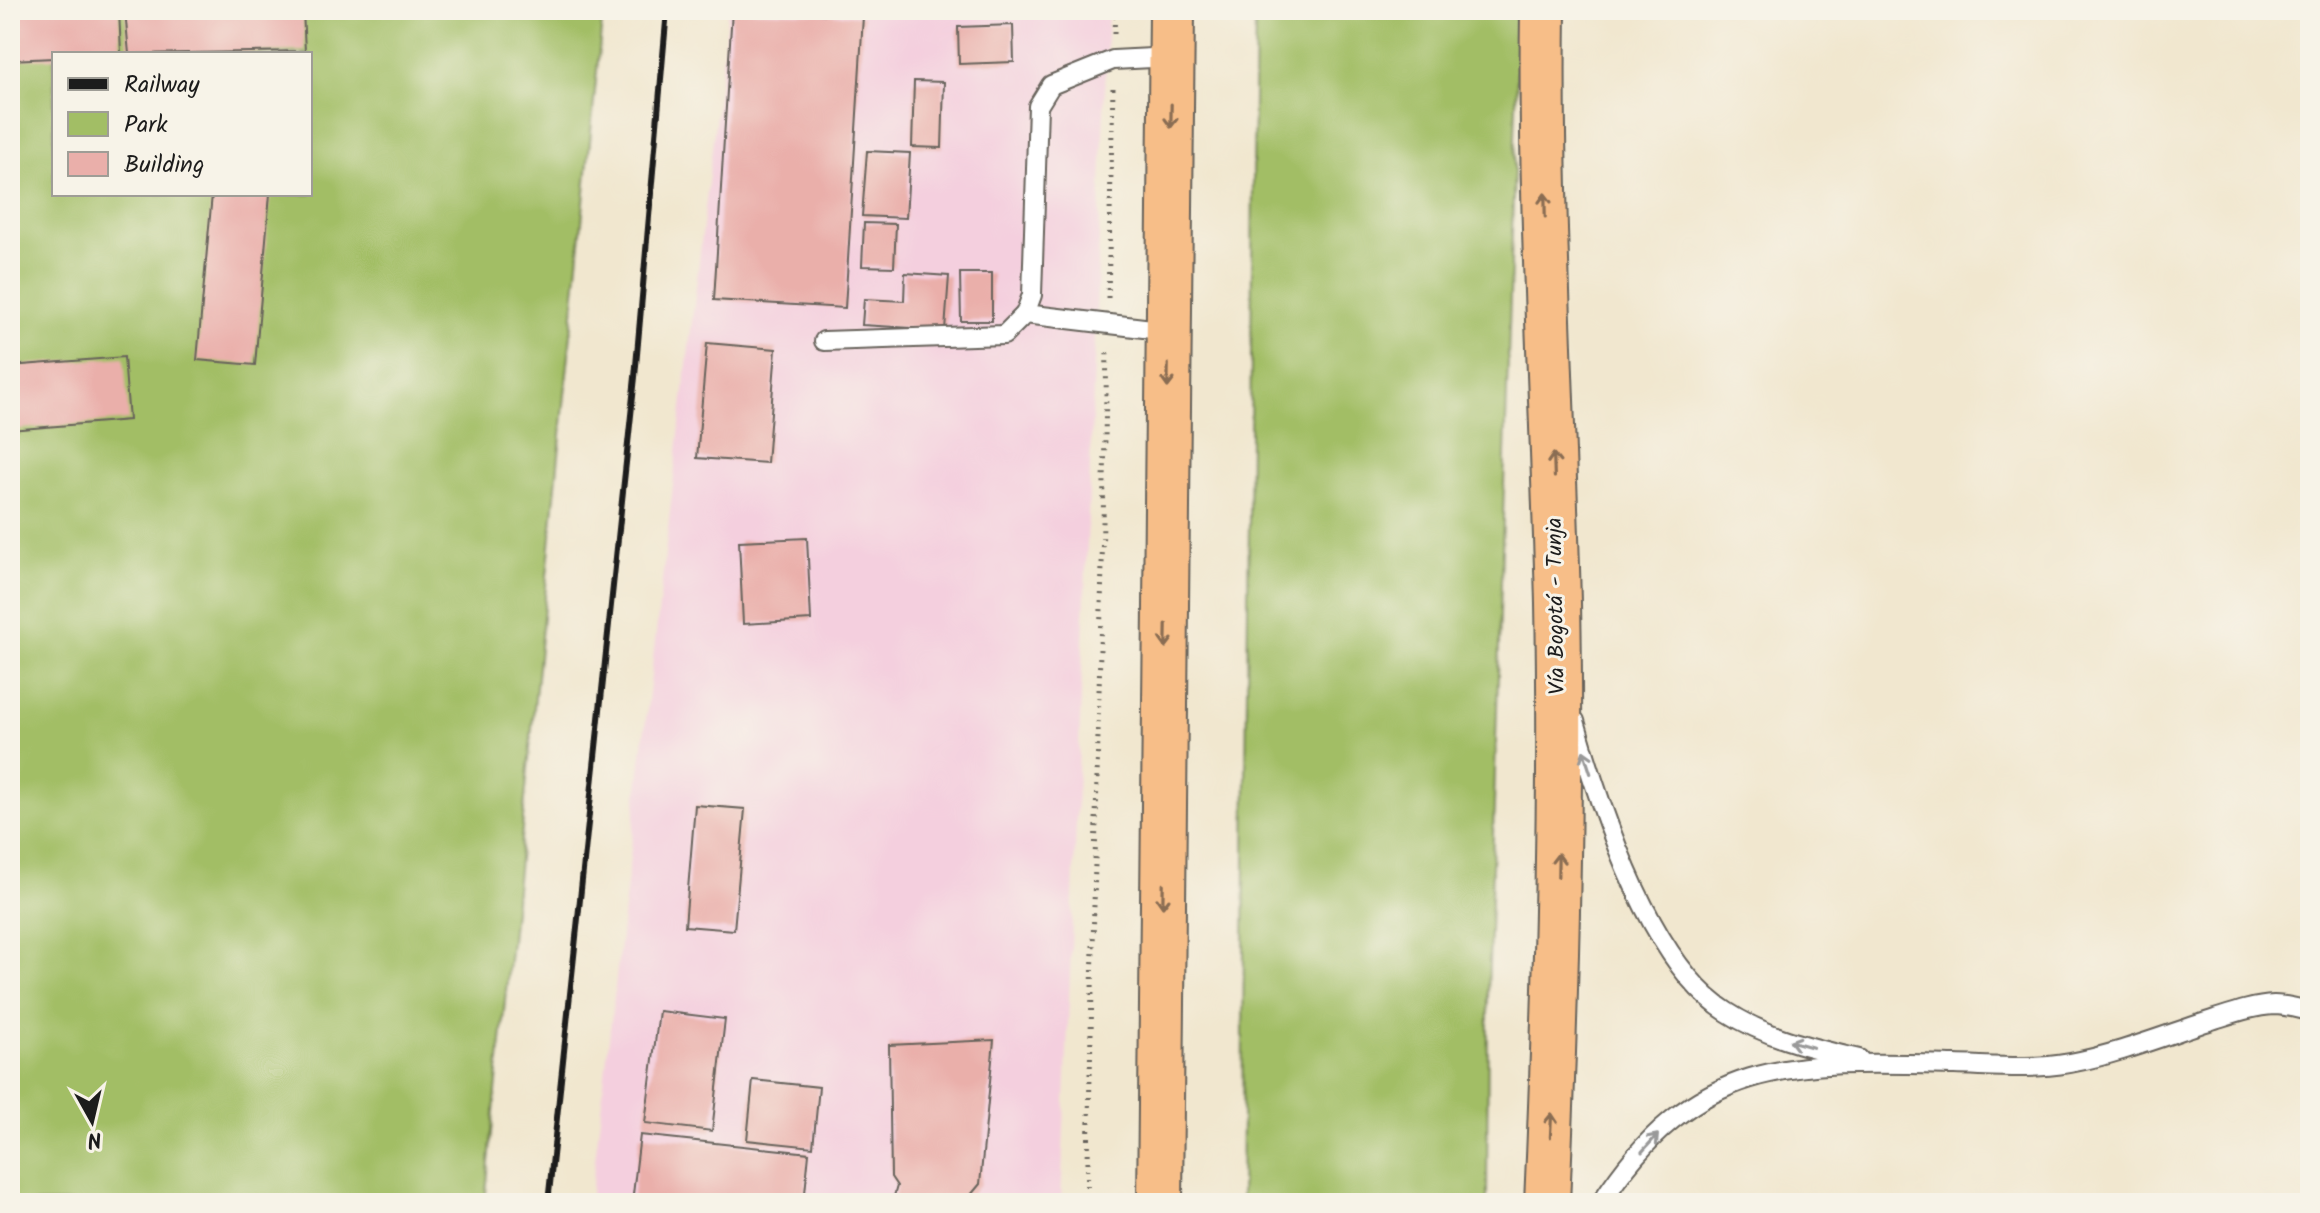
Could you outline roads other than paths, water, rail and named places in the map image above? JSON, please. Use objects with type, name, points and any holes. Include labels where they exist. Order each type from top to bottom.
[{"type":"highway","points":[[1160,1203],[1172,10]]},
{"type":"highway","name":"Vía Bogotá - Tunja","points":[[1543,10],[1545,223],[1558,664],[1554,1052],[1547,1203]]},
{"type":"lane","points":[[824,341],[1004,335],[1025,314],[1032,295],[1038,106],[1051,85],[1113,60],[1172,57]]},
{"type":"lane","points":[[1025,314],[1169,331]]},
{"type":"lane","points":[[1558,664],[1620,856],[1664,940],[1690,978],[1725,1011],[1760,1029],[1796,1044],[1877,1063]]},
{"type":"lane","points":[[1601,1203],[1616,1180],[1664,1127],[1720,1088],[1758,1073],[1877,1063],[2038,1068],[2073,1063],[2242,1011],[2275,1005],[2310,1011]]},
{"type":"railway","points":[[548,1203],[635,377],[667,10]]}]
